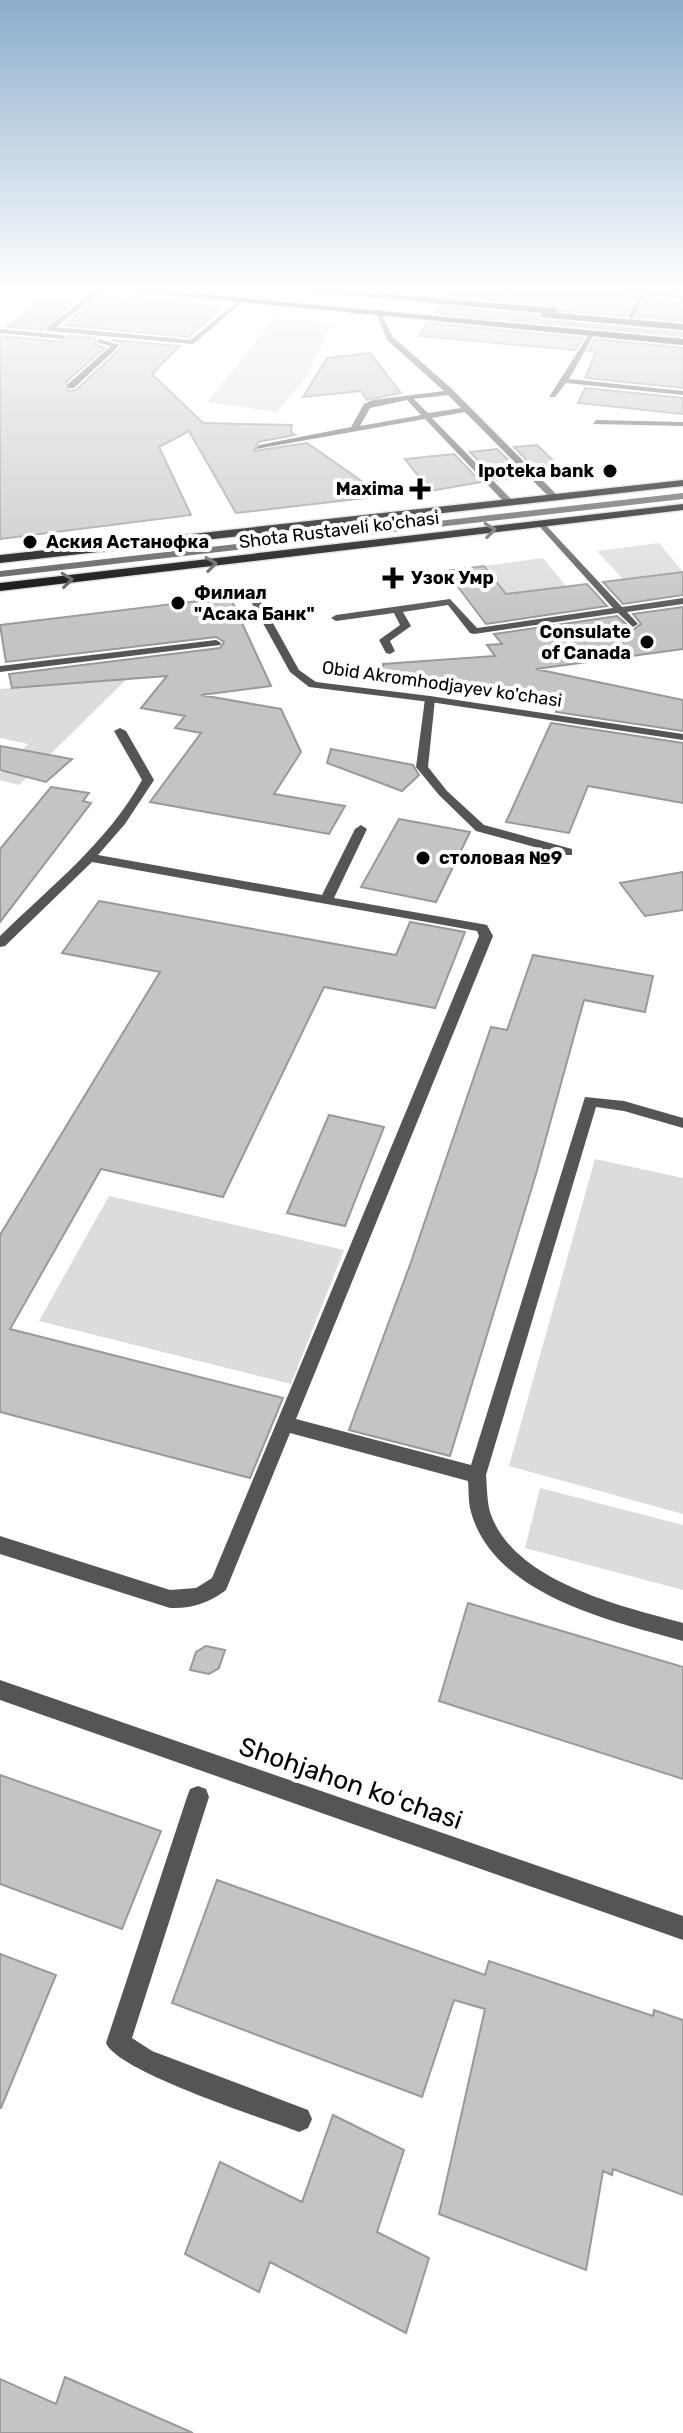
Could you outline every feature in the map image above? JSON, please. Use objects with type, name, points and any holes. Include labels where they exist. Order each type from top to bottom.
[{"type":"main road","name":"Shota Rustaveli ko'chasi","points":[[0,559],[683,483]]},
{"type":"main road","name":"Shota Rustaveli ko'chasi","points":[[0,587],[683,506]]},
{"type":"street","points":[[354,429],[367,406],[392,401]]},
{"type":"street","points":[[411,401],[509,502]]},
{"type":"street","points":[[459,401],[554,497]]},
{"type":"street","points":[[259,447],[467,409]]},
{"type":"street","points":[[596,422],[683,424]]},
{"type":"street","points":[[368,529],[571,509],[683,494]]},
{"type":"street","points":[[0,571],[683,494]]},
{"type":"street","points":[[571,509],[683,506]]},
{"type":"street","points":[[542,524],[633,624]]},
{"type":"street","points":[[368,529],[385,543]]},
{"type":"street","name":"Obid Akromhodjayev ko'chasi","points":[[249,589],[295,672],[305,682],[683,737]]},
{"type":"street","points":[[336,618],[450,602],[474,631],[683,601]]},
{"type":"street","points":[[390,651],[384,640],[406,626],[397,610]]},
{"type":"street","points":[[0,669],[216,643]]},
{"type":"street","points":[[430,699],[422,767],[443,793],[480,828],[568,852]]},
{"type":"street","points":[[0,943],[87,857],[140,798],[148,780],[120,731]]},
{"type":"street","points":[[326,901],[361,829]]},
{"type":"street","points":[[0,1545],[170,1599],[187,1600],[205,1595],[219,1584],[486,936],[482,928],[87,857]]},
{"type":"street","points":[[683,1123],[590,1101],[477,1475],[475,1494],[489,1533],[507,1554],[540,1582],[579,1602],[683,1632]]},
{"type":"street","points":[[285,1424],[477,1475]]},
{"type":"street","name":"Shohjahon koʻchasi","points":[[0,1690],[683,1928]]},
{"type":"street","points":[[198,1797],[118,2043],[144,2060],[299,2119]]},
{"type":"shaded area","points":[[209,401],[287,401],[277,412]]},
{"type":"shaded area","points":[[659,543],[683,572],[623,579],[597,551]]},
{"type":"shaded area","points":[[543,558],[566,586],[506,594],[484,566]]},
{"type":"shaded area","points":[[138,668],[19,785],[0,780],[0,773],[28,744],[0,738],[0,689],[120,679]]},
{"type":"shaded area","points":[[595,1159],[683,1178],[683,1514],[509,1466]]},
{"type":"shaded area","points":[[109,1196],[344,1250],[291,1384],[39,1321]]},
{"type":"shaded area","points":[[540,1488],[683,1525],[683,1590],[525,1548]]},
{"type":"building","points":[[0,401],[180,401],[203,423],[292,425],[291,432],[295,435],[258,442],[254,451],[307,443],[383,496],[236,513],[189,431],[159,447],[191,515],[0,539]]},
{"type":"building","points":[[579,401],[683,401],[683,414],[578,403]]},
{"type":"building","points":[[537,445],[566,473],[542,476],[514,447]]},
{"type":"building","points":[[497,449],[526,477],[497,480],[470,452]]},
{"type":"building","points":[[454,454],[481,482],[430,491],[405,459]]},
{"type":"building","points":[[484,566],[506,594],[587,584],[607,606],[486,624],[446,571]]},
{"type":"building","points":[[683,572],[683,595],[623,604],[603,582]]},
{"type":"building","points":[[230,597],[271,686],[201,695],[281,709],[301,752],[274,794],[345,806],[329,834],[150,802],[201,733],[175,728],[185,716],[141,708],[167,676],[12,688],[9,674],[220,648],[224,642],[216,637],[6,662],[0,625]]},
{"type":"building","points":[[683,607],[683,649],[536,669],[683,700],[683,731],[556,712],[560,702],[383,674],[383,664],[495,656],[487,645],[502,644],[494,634],[617,616],[633,630],[641,624],[633,614]]},
{"type":"building","points":[[551,723],[683,743],[683,803],[588,786],[569,833],[506,822]]},
{"type":"building","points":[[0,746],[72,759],[46,782],[0,770]]},
{"type":"building","points":[[331,749],[413,765],[419,775],[402,791],[327,763]]},
{"type":"building","points":[[51,787],[89,793],[83,801],[91,803],[0,922],[0,849]]},
{"type":"building","points":[[399,819],[470,832],[436,902],[361,887]]},
{"type":"building","points":[[683,872],[683,910],[645,916],[620,883]]},
{"type":"building","points":[[99,901],[396,955],[410,922],[465,932],[435,1008],[324,987],[223,1197],[101,1169],[10,1329],[283,1398],[250,1478],[0,1412],[0,1235],[160,972],[62,953]]},
{"type":"building","points":[[533,955],[653,976],[645,1012],[584,1000],[536,1174],[450,1456],[349,1430],[411,1262],[491,1027],[507,1030]]},
{"type":"building","points":[[329,1115],[384,1127],[345,1226],[287,1213]]},
{"type":"building","points":[[468,1603],[683,1667],[683,1779],[439,1701]]},
{"type":"building","points":[[206,1646],[225,1650],[219,1668],[209,1674],[190,1670],[196,1652]]},
{"type":"building","points":[[0,1775],[161,1831],[122,1929],[0,1884]]},
{"type":"building","points":[[217,1880],[485,1975],[489,1961],[653,2016],[654,2010],[683,2020],[683,2195],[613,2169],[612,2175],[603,2171],[586,2270],[439,2214],[485,2009],[454,2000],[422,2097],[172,2003]]},
{"type":"building","points":[[0,1954],[56,1975],[1,2108],[0,2108]]},
{"type":"building","points":[[333,2115],[404,2150],[377,2232],[429,2258],[406,2333],[270,2262],[259,2292],[185,2254],[220,2162],[302,2202]]},
{"type":"building","points":[[65,2377],[193,2433],[0,2433],[0,2379],[56,2404]]},
{"type":"place","name":"Ipoteka bank","points":[[610,471]]},
{"type":"place","name":"Maxima","points":[[420,489]]},
{"type":"place","name":"Аския Астанофка","points":[[30,542]]},
{"type":"place","name":"Узок Умр","points":[[393,578]]},
{"type":"place","name":"Филиал \"Асака Банк\"","points":[[178,603]]},
{"type":"place","name":"Consulate of Canada","points":[[647,642]]},
{"type":"place","name":"столовая №9","points":[[423,858]]}]
